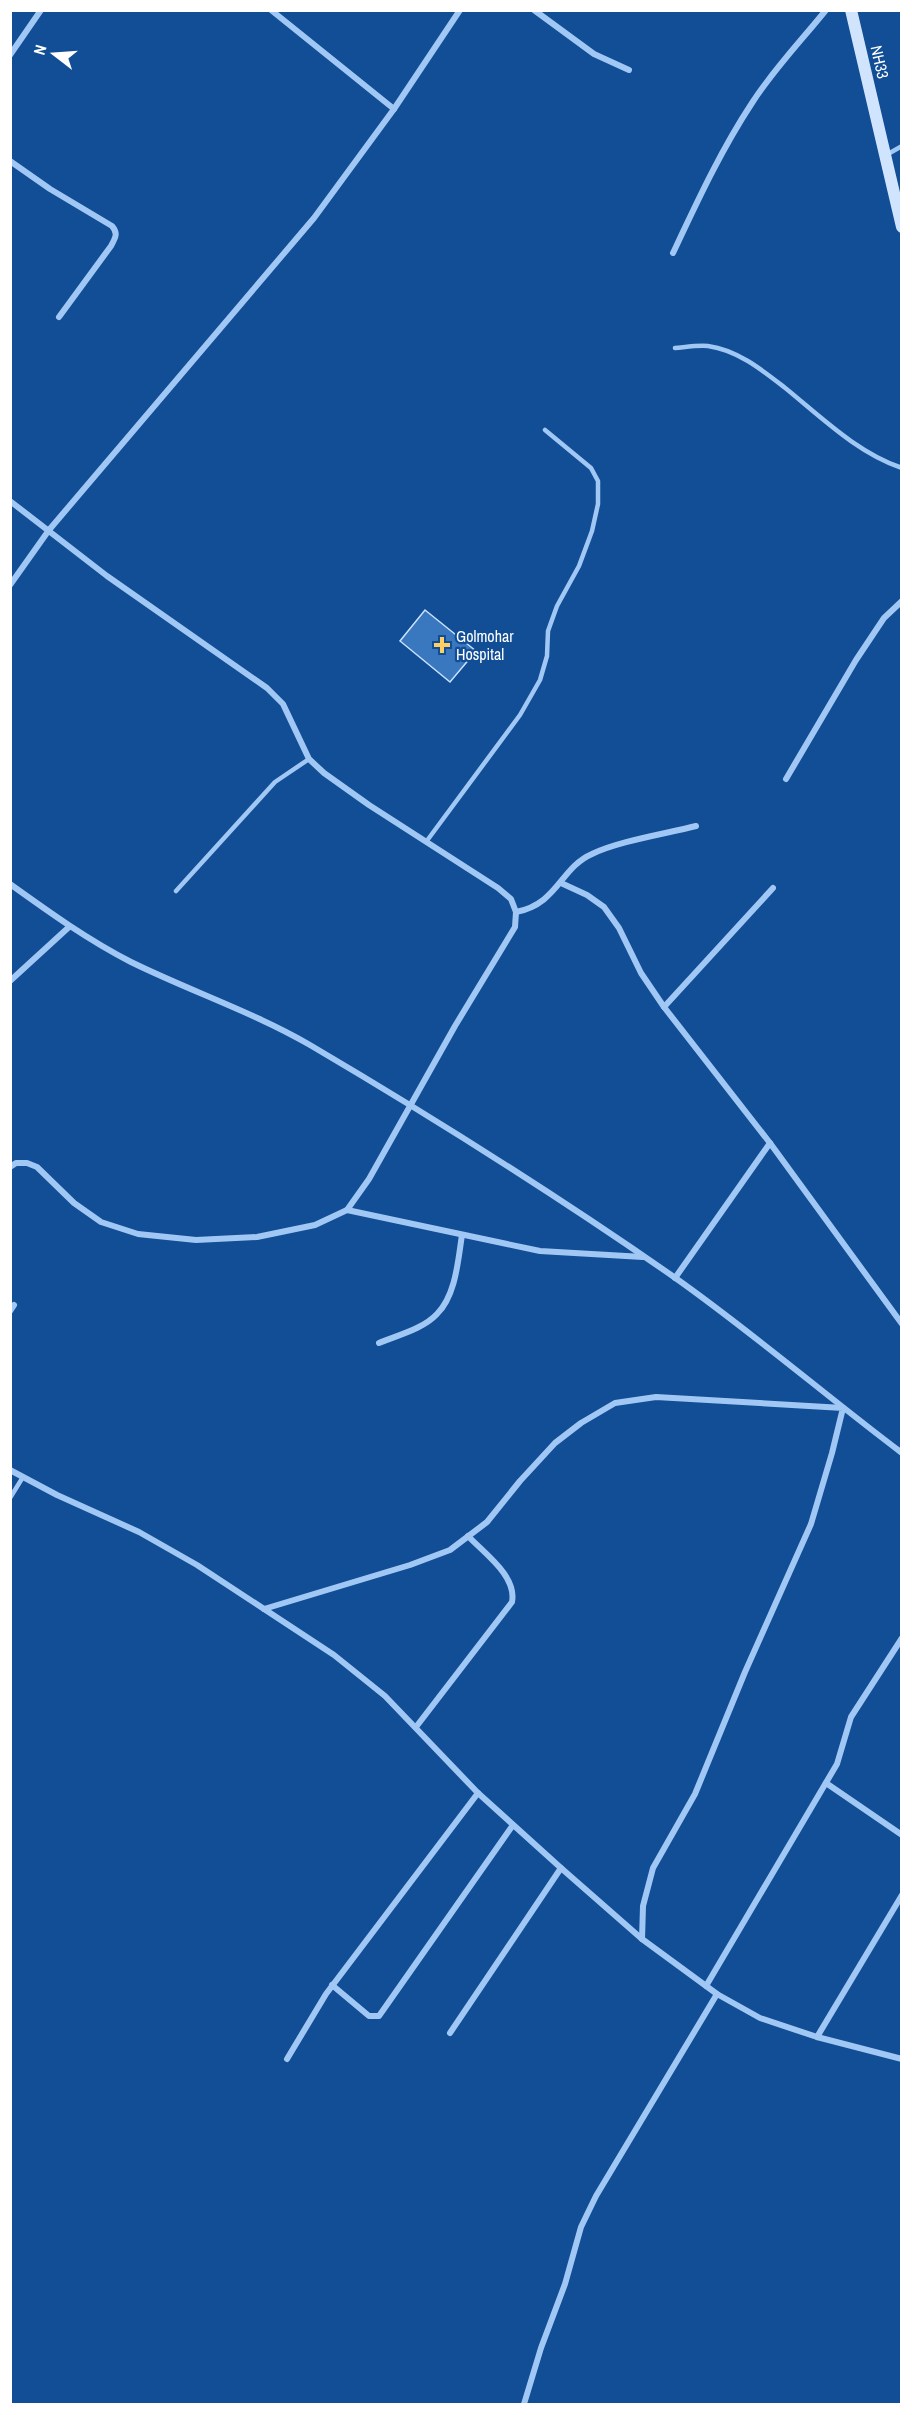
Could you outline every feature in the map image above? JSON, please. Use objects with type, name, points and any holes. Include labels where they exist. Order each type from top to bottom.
[{"type":"main road","name":"NH33","points":[[851,10],[902,227]]},
{"type":"street","points":[[10,55],[41,10]]},
{"type":"street","points":[[270,10],[394,109]]},
{"type":"street","points":[[10,585],[49,530],[314,218],[394,109],[460,10]]},
{"type":"street","points":[[534,10],[594,54],[629,70]]},
{"type":"street","points":[[673,253],[704,187],[752,103],[778,66],[826,10]]},
{"type":"street","points":[[10,161],[50,189],[112,226],[116,231],[111,246],[59,317]]},
{"type":"street","points":[[10,501],[107,576],[267,688],[283,704],[293,720],[299,740],[309,759],[324,773],[369,806],[498,888],[511,899],[516,912],[515,927],[502,951],[455,1026],[369,1179],[347,1210],[315,1225],[257,1237],[196,1240],[138,1234],[101,1222],[74,1203],[37,1167],[27,1163],[16,1163],[10,1167]]},
{"type":"street","points":[[786,779],[856,660],[884,618],[902,601]]},
{"type":"street","points":[[516,912],[542,903],[575,865],[591,854],[696,826]]},
{"type":"street","points":[[561,883],[587,895],[604,907],[619,928],[641,973],[664,1007],[770,1143],[902,1324]]},
{"type":"street","points":[[10,884],[69,927],[130,961],[306,1043],[410,1105],[675,1278],[902,1453]]},
{"type":"street","points":[[664,1007],[773,888]]},
{"type":"street","points":[[10,981],[69,927]]},
{"type":"street","points":[[675,1278],[770,1143]]},
{"type":"street","points":[[347,1210],[540,1251],[643,1257]]},
{"type":"street","points":[[379,1343],[422,1325],[438,1314],[450,1289],[462,1235]]},
{"type":"street","points":[[264,1609],[410,1565],[450,1550],[487,1522],[520,1480],[555,1443],[581,1423],[615,1404],[656,1397],[843,1408]]},
{"type":"street","points":[[642,1939],[643,1906],[653,1868],[695,1794],[745,1672],[811,1524],[843,1408]]},
{"type":"street","points":[[10,1470],[139,1532],[197,1565],[334,1655],[385,1696],[478,1793],[561,1868],[642,1939],[717,1994],[760,2018],[817,2037],[902,2059]]},
{"type":"street","points":[[416,1727],[512,1602],[514,1592],[509,1579],[468,1536]]},
{"type":"street","points":[[706,1986],[826,1783],[843,1750],[851,1717],[902,1638]]},
{"type":"street","points":[[826,1783],[902,1835]]},
{"type":"street","points":[[287,2059],[332,1985],[478,1793]]},
{"type":"street","points":[[332,1985],[369,2016],[379,2016],[513,1825]]},
{"type":"street","points":[[450,2033],[561,1868]]},
{"type":"street","points":[[817,2037],[902,1894]]},
{"type":"street","points":[[524,2404],[541,2348],[565,2284],[580,2227],[596,2196],[717,1994]]},
{"type":"lane","points":[[885,156],[902,146]]},
{"type":"lane","points":[[675,348],[706,346],[729,351],[760,368],[859,446],[889,464],[902,468]]},
{"type":"lane","points":[[426,843],[520,715],[540,680],[547,656],[548,631],[557,606],[579,566],[592,531],[598,504],[598,481],[591,468],[545,430]]},
{"type":"lane","points":[[176,891],[275,782],[291,769],[309,759]]},
{"type":"lane","points":[[10,1498],[23,1477]]},
{"type":"building","points":[[425,610],[476,651],[450,682],[400,641]]},
{"type":"place","name":"Golmohar Hospital","points":[[442,645]]}]
